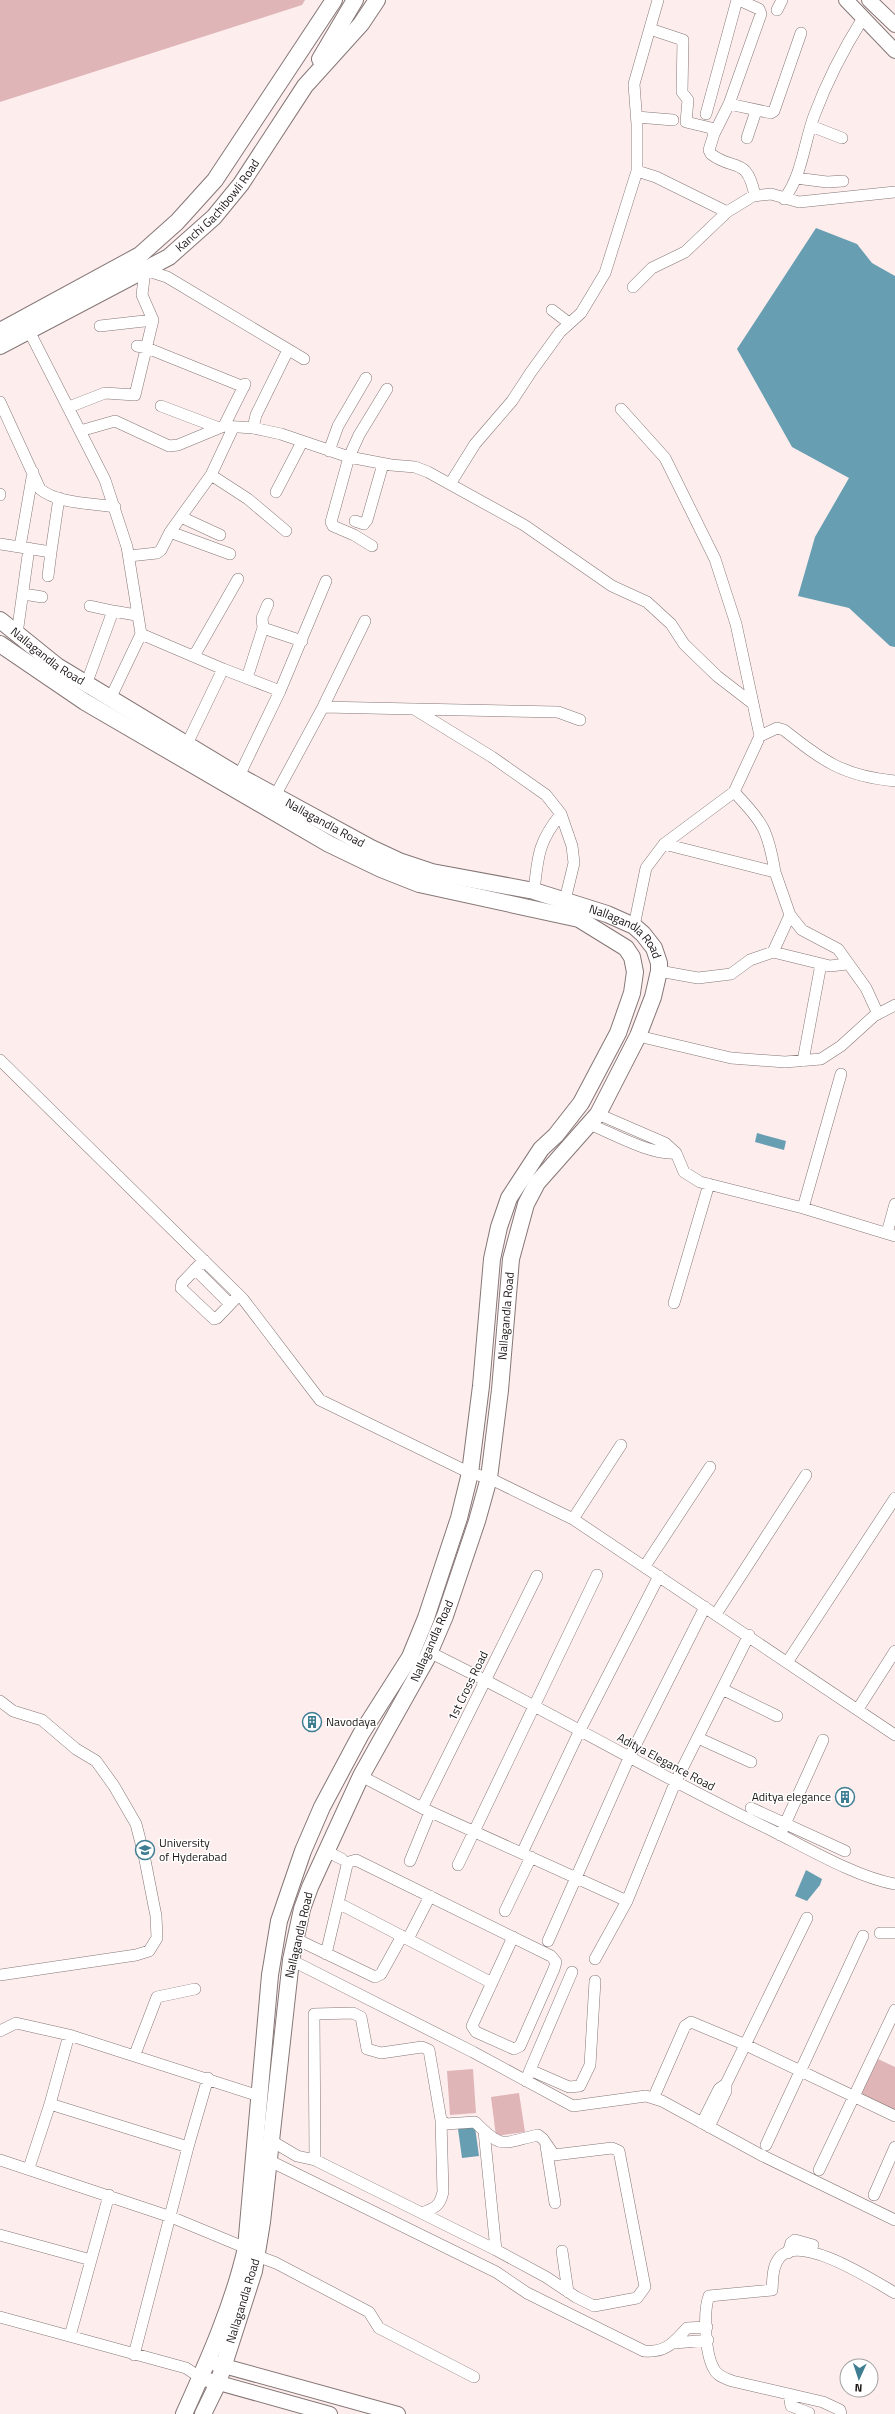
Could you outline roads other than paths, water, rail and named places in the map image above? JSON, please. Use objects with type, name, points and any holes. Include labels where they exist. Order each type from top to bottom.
[{"type":"main road","name":"Kanchi Gachibowli Road","points":[[0,346],[26,324],[140,255],[177,222],[215,180],[334,0]]},
{"type":"main road","points":[[305,86],[355,0]]},
{"type":"main road","name":"Kanchi Gachibowli Road","points":[[0,331],[26,324],[146,270],[169,257],[223,208],[305,86],[361,24],[377,0]]},
{"type":"main road","name":"Nallagandla Road","points":[[0,620],[58,666],[239,776],[276,794],[324,823],[399,861],[430,879],[534,891],[565,900],[634,926],[654,948],[659,971],[653,997],[638,1036],[594,1119],[537,1182],[526,1204],[511,1259],[500,1390],[489,1478],[445,1616],[429,1652],[361,1776],[310,1887],[291,1960],[268,2160],[251,2252],[244,2306],[218,2383],[203,2414]]},
{"type":"main road","name":"Nallagandla Road","points":[[1,648],[86,702],[317,837],[381,869],[430,879],[579,920],[626,948],[632,957],[635,972],[632,993],[618,1033],[584,1098],[556,1135],[541,1149],[509,1198],[499,1227],[492,1259],[481,1386],[470,1473],[445,1561],[426,1618],[410,1657],[361,1734],[326,1800],[292,1882],[279,1921],[270,1975],[259,2096],[251,2252],[241,2268],[201,2378],[184,2414]]},
{"type":"street","points":[[450,484],[475,444],[512,401],[530,372],[580,313],[605,273],[637,170],[637,117],[634,84],[658,0]]},
{"type":"street","points":[[706,114],[738,0],[759,9],[761,14],[729,104],[714,134],[709,150],[711,154],[736,164],[746,172],[751,179],[755,196]]},
{"type":"street","points":[[777,10],[782,0]]},
{"type":"street","points":[[846,0],[895,51]]},
{"type":"street","points":[[871,1],[895,26]]},
{"type":"street","points":[[784,199],[796,178],[811,126],[836,62],[863,18]]},
{"type":"street","points":[[650,30],[683,40],[682,92],[688,100],[686,122],[709,127],[714,134]]},
{"type":"street","points":[[729,104],[756,111],[771,113],[774,111],[801,33]]},
{"type":"street","points":[[747,138],[756,111]]},
{"type":"street","points":[[637,117],[673,120]]},
{"type":"street","points":[[811,126],[842,138]]},
{"type":"street","points":[[637,170],[656,177],[727,212]]},
{"type":"street","points":[[796,178],[827,182],[843,181]]},
{"type":"street","points":[[633,287],[652,268],[685,252],[727,212],[755,196],[771,194],[784,199],[799,202],[895,192]]},
{"type":"street","points":[[69,408],[105,393],[135,395],[142,347],[153,320],[142,295],[146,270],[167,277],[304,359]]},
{"type":"street","points":[[552,310],[570,324]]},
{"type":"street","points":[[100,326],[153,320]]},
{"type":"street","points":[[26,324],[105,480],[115,507],[128,556],[140,634],[111,698]]},
{"type":"street","points":[[128,556],[157,554],[170,532],[211,475],[225,427],[244,386],[142,347]]},
{"type":"street","points":[[253,428],[256,415],[288,350]]},
{"type":"street","points":[[329,451],[338,426],[366,378]]},
{"type":"street","points":[[372,546],[354,535],[331,525],[349,457],[359,435],[387,389]]},
{"type":"street","points":[[0,402],[4,419],[40,489],[46,494],[59,498],[115,507]]},
{"type":"street","points":[[161,406],[225,427],[253,428],[282,434],[349,457],[383,464],[415,467],[450,484],[524,525],[612,586],[647,602],[671,624],[689,649],[717,676],[752,703]]},
{"type":"street","points":[[621,409],[665,458],[715,559],[736,624],[760,736],[734,792],[664,844],[646,868],[634,926]]},
{"type":"street","points":[[80,431],[115,421],[169,446],[178,445],[225,427]]},
{"type":"street","points":[[276,492],[302,442]]},
{"type":"street","points":[[355,521],[364,524],[367,520],[383,464]]},
{"type":"street","points":[[17,634],[24,594],[24,548],[32,472]]},
{"type":"street","points":[[211,475],[248,499],[286,531]]},
{"type":"street","points":[[48,576],[59,498]]},
{"type":"street","points":[[181,518],[220,535]]},
{"type":"street","points":[[170,532],[230,554]]},
{"type":"street","points":[[0,544],[51,552]]},
{"type":"street","points":[[194,656],[238,579]]},
{"type":"street","points":[[239,776],[280,691],[326,581]]},
{"type":"street","points":[[24,594],[42,597]]},
{"type":"street","points":[[247,678],[263,628],[262,618],[268,604]]},
{"type":"street","points":[[90,606],[113,612],[136,615]]},
{"type":"street","points":[[86,682],[113,612]]},
{"type":"street","points":[[276,794],[323,707],[365,621]]},
{"type":"street","points":[[263,628],[302,641]]},
{"type":"street","points":[[140,634],[280,691]]},
{"type":"street","points":[[187,744],[223,669]]},
{"type":"street","points":[[323,707],[475,712],[543,711],[558,712],[580,720]]},
{"type":"street","points":[[414,709],[523,778],[546,795],[561,814],[572,846],[574,863],[565,900]]},
{"type":"street","points":[[760,736],[777,728],[784,730],[832,765],[866,778],[895,781]]},
{"type":"street","points":[[734,792],[759,818],[767,836],[775,872],[790,915],[802,930],[838,949],[847,964],[866,988],[878,1014]]},
{"type":"street","points":[[534,891],[538,856],[543,839],[561,814]]},
{"type":"street","points":[[664,844],[775,872]]},
{"type":"street","points":[[773,952],[790,915]]},
{"type":"street","points":[[659,971],[698,978],[731,974],[750,960],[773,952],[830,966],[847,964]]},
{"type":"street","points":[[803,1061],[821,964]]},
{"type":"street","points":[[638,1036],[730,1062],[803,1061],[827,1057],[878,1014],[895,1005]]},
{"type":"street","points":[[0,1060],[239,1295],[320,1400],[470,1473],[489,1478],[573,1519],[788,1661],[895,1735]]},
{"type":"street","points":[[803,1208],[841,1074]]},
{"type":"street","points":[[594,1119],[665,1143],[676,1153],[684,1172],[700,1182],[803,1208],[891,1234],[895,1204]]},
{"type":"street","points":[[674,1303],[709,1184]]},
{"type":"street","points":[[204,1260],[182,1283],[181,1288],[214,1319],[239,1295]]},
{"type":"street","points":[[195,1269],[230,1304]]},
{"type":"street","points":[[215,1289],[224,1280]]},
{"type":"street","points":[[573,1519],[621,1444]]},
{"type":"street","points":[[645,1566],[710,1467]]},
{"type":"street","points":[[716,1614],[806,1475]]},
{"type":"street","points":[[788,1661],[895,1498]]},
{"type":"street","points":[[458,1865],[597,1575]]},
{"type":"street","name":"1st Cross Road","points":[[410,1861],[426,1810],[486,1680],[537,1576]]},
{"type":"street","points":[[505,1911],[526,1855],[580,1730],[659,1576]]},
{"type":"street","points":[[548,1940],[629,1758],[705,1607]]},
{"type":"street","points":[[595,1959],[627,1901],[675,1783],[749,1636]]},
{"type":"street","points":[[858,1709],[895,1651]]},
{"type":"street","name":"Aditya Elegance Road","points":[[429,1652],[534,1705],[675,1783],[840,1864],[895,1884]]},
{"type":"street","points":[[722,1689],[777,1716]]},
{"type":"street","points":[[0,1701],[13,1711],[42,1720],[76,1749],[96,1761],[114,1786],[137,1830],[156,1916],[157,1938],[149,1951],[136,1955],[0,1975]]},
{"type":"street","points":[[698,1738],[751,1762]]},
{"type":"street","points":[[783,1836],[823,1740]]},
{"type":"street","points":[[361,1776],[426,1810],[577,1877],[627,1901]]},
{"type":"street","points":[[751,1808],[845,1851]]},
{"type":"street","points":[[326,1851],[342,1859]]},
{"type":"street","points":[[326,1954],[347,1865],[349,1862],[356,1860],[430,1896],[513,1937],[551,1956],[556,1962],[517,2048],[509,2048],[472,2029],[513,1937]]},
{"type":"street","points":[[296,1939],[375,1977],[381,1974],[430,1896]]},
{"type":"street","points":[[338,1903],[492,1983]]},
{"type":"street","points":[[705,2125],[726,2091],[726,2084],[807,1918]]},
{"type":"street","points":[[880,1933],[895,1933]]},
{"type":"street","points":[[766,2145],[799,2070],[863,1936]]},
{"type":"street","points":[[291,1960],[573,2106],[646,2096],[662,2101],[761,2155],[895,2220]]},
{"type":"street","points":[[526,2081],[572,1972]]},
{"type":"street","points":[[530,2070],[569,2087],[580,2086],[590,2065],[595,1981]]},
{"type":"street","points":[[135,2054],[157,1997],[195,1989]]},
{"type":"street","points":[[819,2170],[852,2096],[895,2010]]},
{"type":"street","points":[[315,2160],[314,2014],[353,2013],[361,2017],[368,2049],[381,2054],[422,2047],[429,2050],[441,2120],[443,2192],[441,2203],[436,2208],[422,2213]]},
{"type":"street","points":[[656,2092],[688,2022],[693,2022],[746,2045],[895,2116]]},
{"type":"street","points":[[0,2031],[16,2023],[69,2035],[135,2054],[259,2096]]},
{"type":"street","points":[[28,2168],[50,2104],[69,2035]]},
{"type":"street","points":[[134,2355],[188,2148],[208,2078]]},
{"type":"street","points":[[50,2104],[188,2148]]},
{"type":"street","points":[[270,2140],[297,2156],[315,2160],[496,2250],[594,2306],[637,2298],[644,2287],[619,2151],[612,2148],[554,2155],[538,2135],[502,2143],[494,2140],[475,2122],[446,2124],[441,2120]]},
{"type":"street","points":[[484,2130],[496,2250]]},
{"type":"street","points":[[546,2145],[554,2203]]},
{"type":"street","points":[[874,2195],[895,2147]]},
{"type":"street","points":[[0,2160],[28,2168],[171,2217],[276,2263],[369,2312],[379,2328],[474,2377]]},
{"type":"street","points":[[268,2160],[496,2272],[527,2293],[644,2351],[656,2352],[675,2342],[687,2328],[707,2327]]},
{"type":"street","points":[[70,2336],[109,2196]]},
{"type":"street","points":[[0,2235],[91,2260]]},
{"type":"street","points":[[788,2253],[791,2243],[795,2240],[813,2245]]},
{"type":"street","points":[[562,2251],[568,2292]]},
{"type":"street","points":[[841,2414],[840,2410],[833,2405],[732,2381],[719,2376],[714,2370],[708,2340],[705,2306],[709,2296],[772,2290],[775,2266],[779,2258],[788,2253],[798,2251],[826,2256],[895,2293]]},
{"type":"street","points":[[0,2317],[134,2355],[186,2368],[201,2378],[330,2414]]},
{"type":"street","points":[[675,2342],[708,2340]]},
{"type":"street","points":[[186,2368],[207,2361],[398,2414]]},
{"type":"street","points":[[789,2394],[791,2406],[809,2413]]},
{"type":"water","points":[[816,228],[857,244],[872,263],[895,276],[895,647],[890,646],[849,608],[798,596],[815,537],[849,478],[792,447],[737,349]]},
{"type":"water","points":[[757,1133],[786,1141],[784,1150],[755,1142]]},
{"type":"water","points":[[806,1870],[822,1879],[820,1885],[807,1901],[795,1896]]},
{"type":"water","points":[[475,2127],[479,2156],[462,2158],[458,2129]]},
{"type":"place","name":"Navodaya","points":[[312,1722]]},
{"type":"place","name":"Aditya elegance","points":[[845,1797]]},
{"type":"place","name":"University of Hyderabad","points":[[145,1850]]}]
